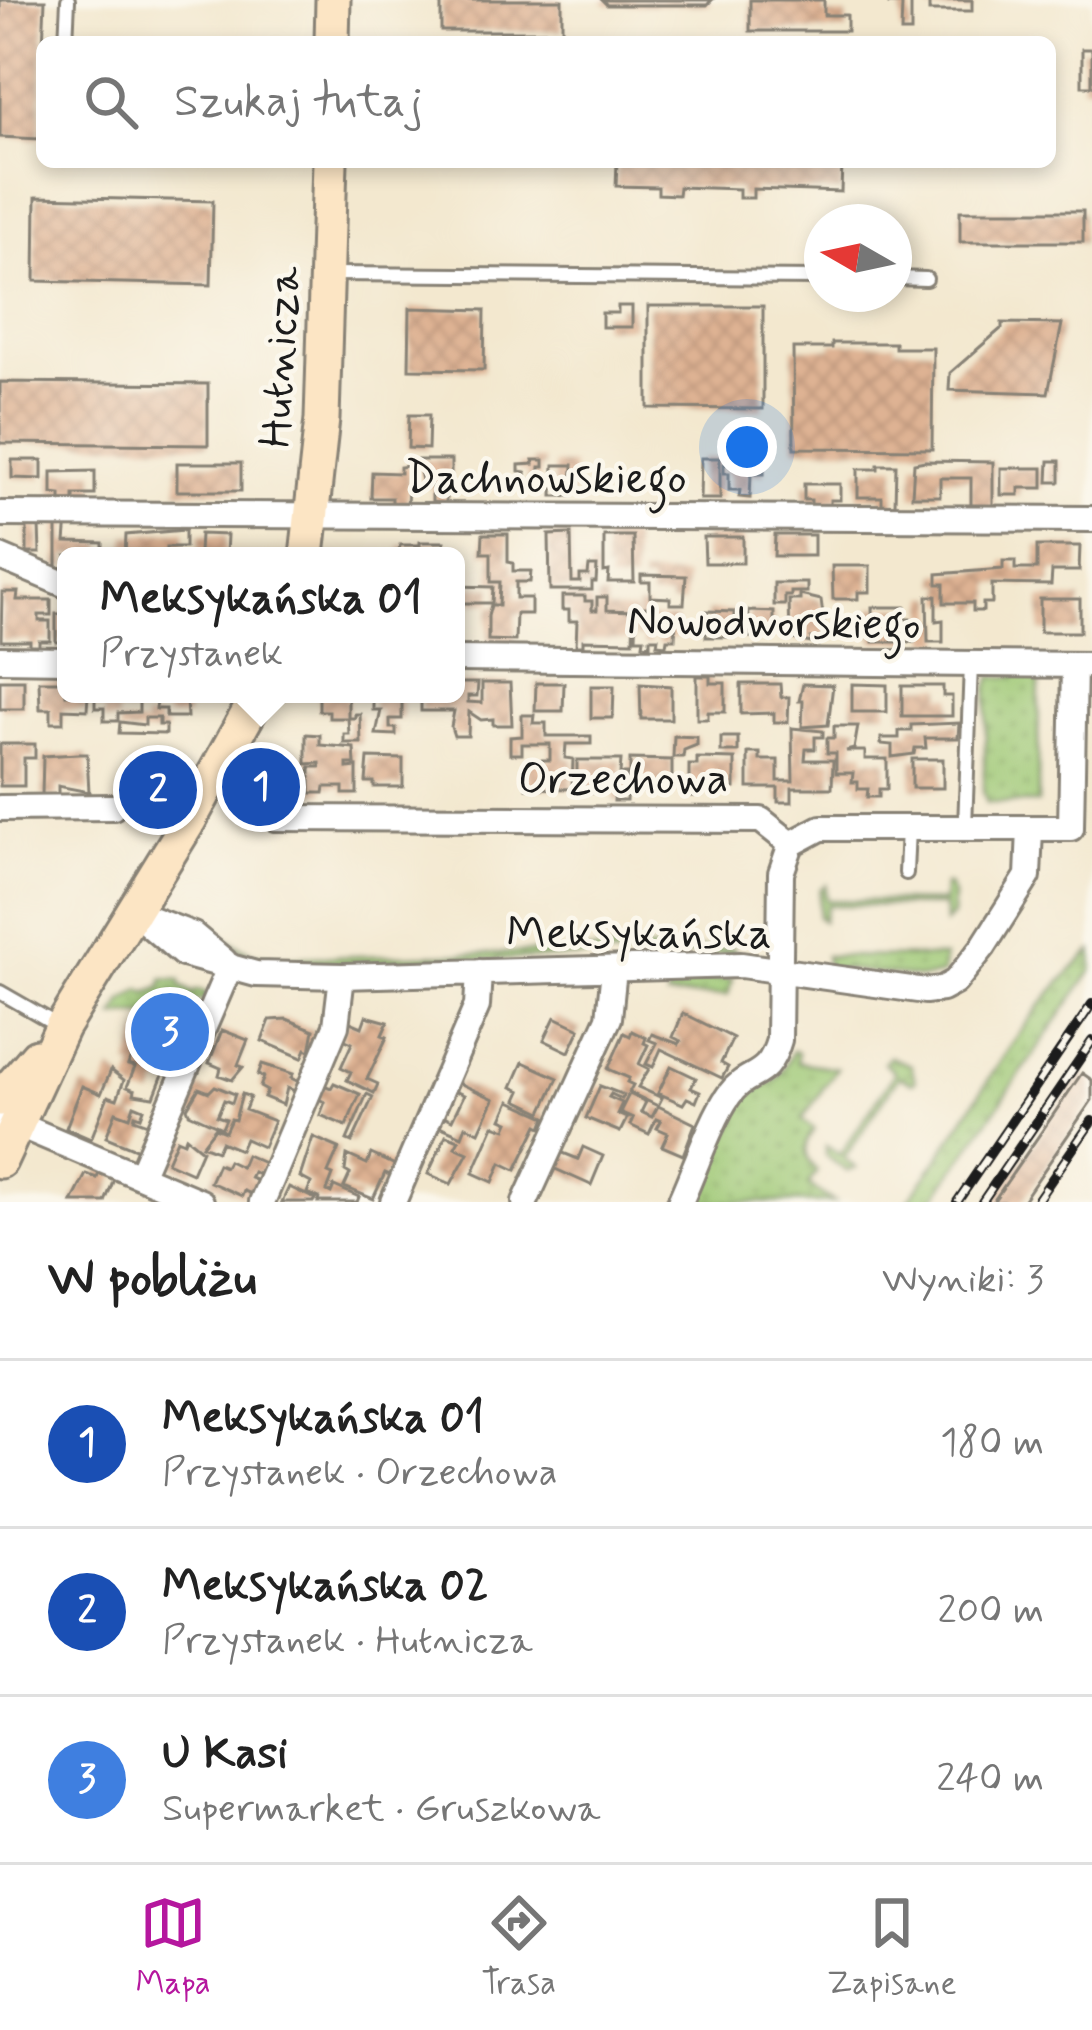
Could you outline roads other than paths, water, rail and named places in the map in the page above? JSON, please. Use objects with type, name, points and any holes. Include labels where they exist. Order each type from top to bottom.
[{"type":"main road","points":[[332,36],[333,0]]},
{"type":"main road","name":"Hutnicza","points":[[309,547],[322,419],[330,168]]},
{"type":"main road","points":[[0,1161],[6,1114],[134,912],[255,703]]},
{"type":"street","name":"Dachnowskiego","points":[[0,514],[1092,519]]},
{"type":"street","points":[[0,557],[57,582]]},
{"type":"street","points":[[0,659],[57,660]]},
{"type":"street","name":"Nowodworskiego","points":[[465,659],[1083,665]]},
{"type":"street","points":[[680,1202],[729,1095],[773,1060],[779,1040],[782,873],[790,844],[821,828],[1071,828],[1083,665]]},
{"type":"street","points":[[0,808],[113,807]]},
{"type":"street","name":"Orzechowa","points":[[275,818],[760,820],[790,844]]},
{"type":"street","name":"Meksykańska","points":[[134,912],[183,954],[284,977],[741,965],[925,991],[955,982],[983,947],[1028,876],[1030,829]]},
{"type":"street","points":[[140,1176],[230,966]]},
{"type":"street","points":[[525,1202],[609,1018],[614,969]]},
{"type":"street","points":[[393,1202],[477,1006],[479,972]]},
{"type":"street","points":[[262,1202],[336,1026],[342,976]]},
{"type":"street","points":[[6,1114],[201,1202]]},
{"type":"lane","points":[[67,36],[68,0]]},
{"type":"lane","points":[[328,274],[804,278]]},
{"type":"lane","points":[[912,279],[926,279]]},
{"type":"lane","points":[[965,828],[971,664]]},
{"type":"lane","points":[[906,874],[908,828]]},
{"type":"lane","points":[[0,992],[62,1028]]},
{"type":"railway","points":[[957,1202],[1092,1004]]},
{"type":"railway","points":[[982,1202],[1092,1041]]},
{"type":"railway","points":[[1036,1202],[1092,1121]]},
{"type":"place","name":"Meksykańska 01","points":[[261,787]]},
{"type":"place","name":"Meksykańska 02","points":[[158,790]]},
{"type":"place","name":"U Kasi","points":[[170,1032]]}]
